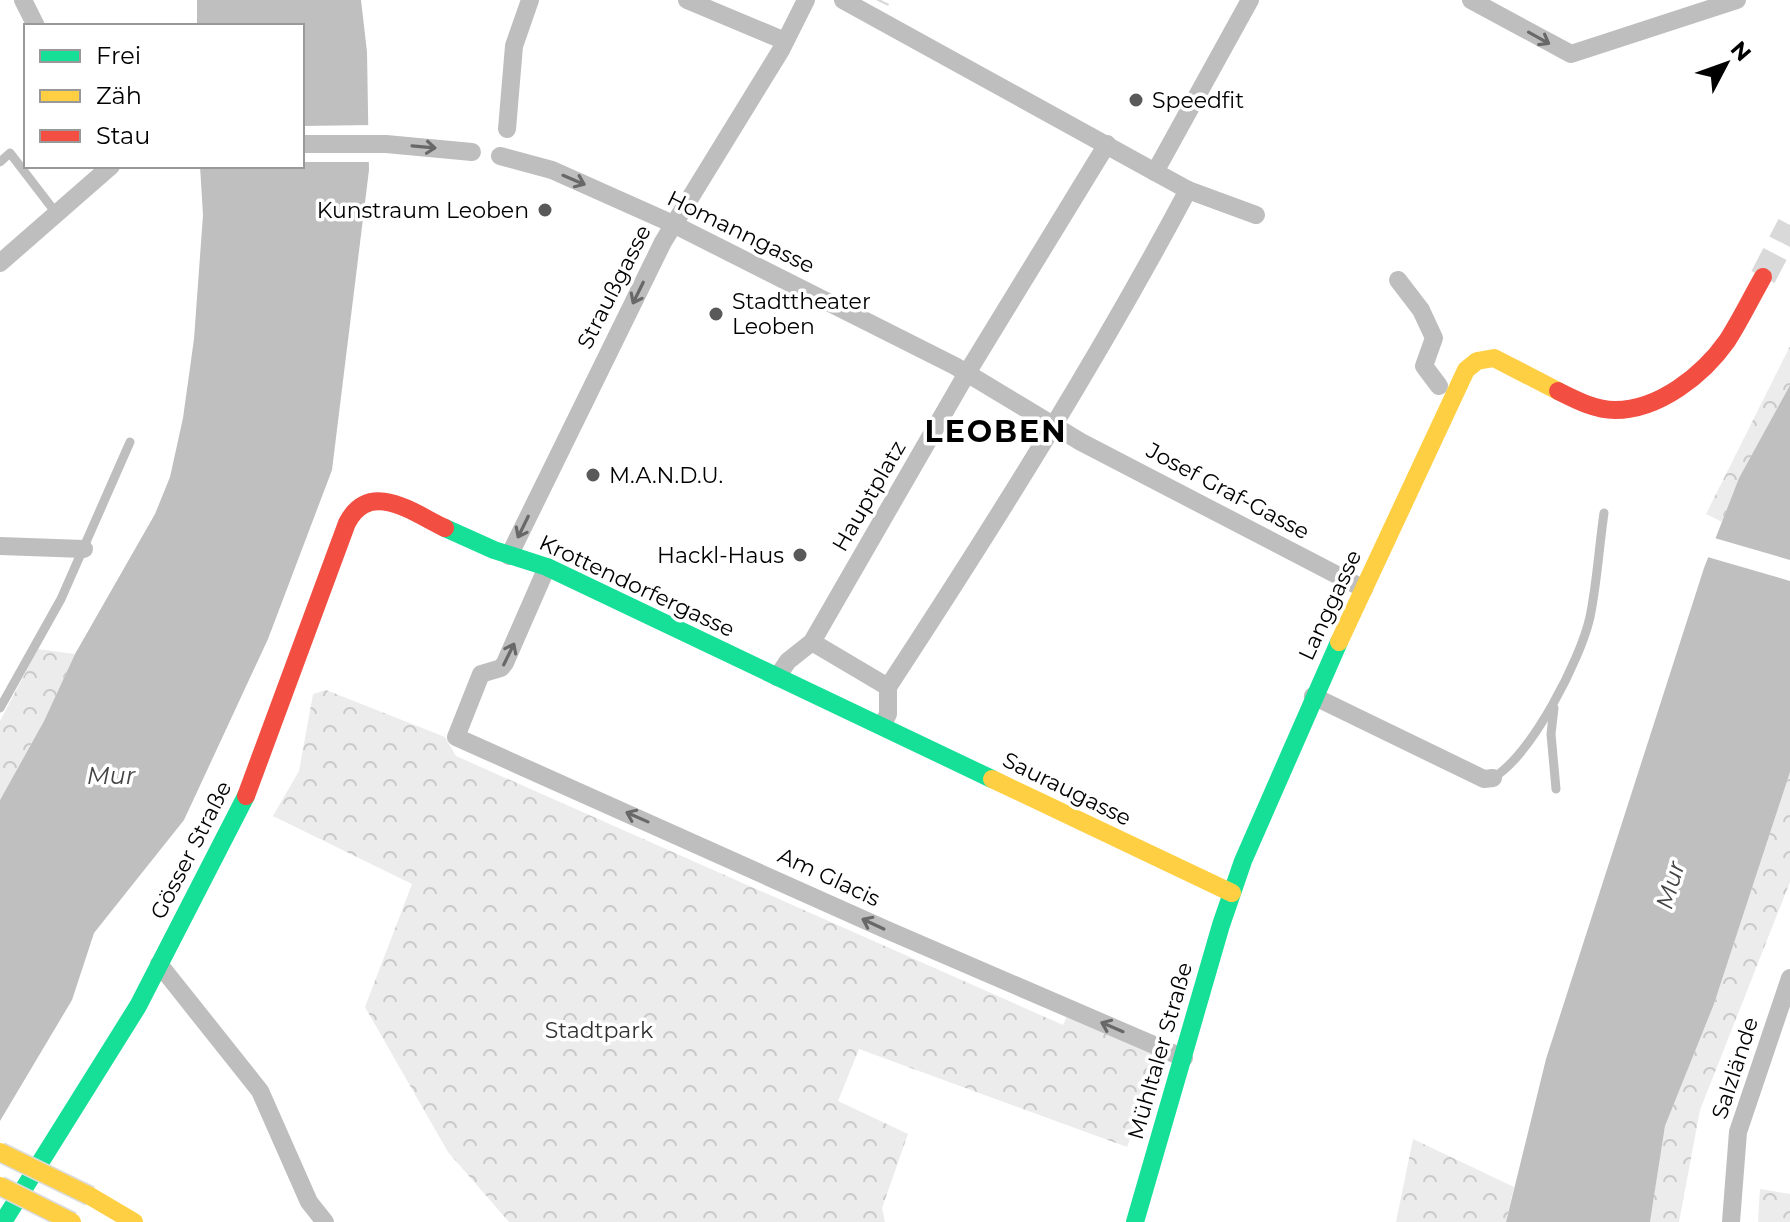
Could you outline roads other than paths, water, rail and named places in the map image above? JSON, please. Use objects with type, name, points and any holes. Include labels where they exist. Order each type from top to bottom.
[{"type":"street","points":[[23,0],[35,24]]},
{"type":"street","points":[[507,129],[514,46],[530,0]]},
{"type":"street","points":[[687,0],[783,45]]},
{"type":"street","name":"Straußgasse","points":[[509,556],[673,224],[783,45],[806,0]]},
{"type":"street","points":[[843,0],[876,9],[1188,190],[1256,215]]},
{"type":"street","points":[[1155,172],[1250,0]]},
{"type":"street","points":[[1471,0],[1571,54],[1737,0]]},
{"type":"street","name":"Hauptplatz","points":[[777,677],[788,661],[812,642],[961,370],[1104,142]]},
{"type":"street","points":[[304,144],[377,144],[472,152]]},
{"type":"street","name":"Homanngasse","points":[[500,156],[552,170],[673,224],[961,370]]},
{"type":"street","points":[[0,263],[107,168]]},
{"type":"street","points":[[777,677],[882,726],[888,714],[888,687],[1062,430],[1188,190]]},
{"type":"street","name":"Langgasse","points":[[1232,893],[1313,696],[1466,370],[1477,361],[1494,358],[1584,404],[1616,410],[1660,398],[1694,377],[1726,342],[1763,277]]},
{"type":"street","points":[[1398,280],[1421,310],[1434,338],[1424,366],[1439,386]]},
{"type":"street","points":[[961,370],[1062,430]]},
{"type":"street","name":"Josef Graf-Gasse","points":[[1062,430],[1364,589]]},
{"type":"street","name":"Gösser Straße","points":[[3,1222],[138,1006],[243,804],[353,511],[362,501],[374,499],[389,502]]},
{"type":"street","name":"Krottendorfergasse","points":[[389,502],[509,556],[547,567],[777,677]]},
{"type":"street","points":[[0,546],[84,549]]},
{"type":"street","name":"Am Glacis","points":[[547,567],[505,663],[501,668],[481,674],[456,737],[887,930],[1184,1058]]},
{"type":"street","points":[[812,642],[888,687]]},
{"type":"street","points":[[1313,696],[1484,779],[1493,778]]},
{"type":"street","name":"Sauraugasse","points":[[882,726],[1232,893]]},
{"type":"street","name":"Mühltaler Straße","points":[[1135,1222],[1232,893]]},
{"type":"street","points":[[159,964],[260,1091],[309,1202],[325,1222]]},
{"type":"street","name":"Salzlände","points":[[1731,1222],[1738,1132],[1790,978]]},
{"type":"street","points":[[0,1152],[90,1196],[134,1222]]},
{"type":"street","points":[[0,1186],[72,1222]]},
{"type":"lane","points":[[0,162],[10,153],[56,213]]},
{"type":"lane","points":[[0,708],[61,599],[130,442]]},
{"type":"lane","points":[[1493,778],[1519,758],[1545,719],[1582,640],[1590,617],[1604,513]]},
{"type":"lane","points":[[1556,696],[1551,734],[1556,789]]},
{"type":"water","name":"Mur","points":[[197,0],[361,0],[367,52],[369,170],[332,470],[268,639],[184,820],[94,933],[72,1000],[0,1121],[0,800],[44,721],[75,654],[155,514],[170,477],[183,418],[194,339],[203,215],[200,168],[304,168],[304,24],[197,24]]},
{"type":"water","name":"Mur","points":[[1790,385],[1790,772],[1714,1004],[1665,1126],[1650,1222],[1506,1222],[1546,1059],[1704,568],[1739,478]]},
{"type":"tunnel","points":[[1763,277],[1790,225]]},
{"type":"place","name":"Speedfit","points":[[1136,100]]},
{"type":"place","name":"Kunstraum Leoben","points":[[545,210]]},
{"type":"place","name":"Stadttheater Leoben","points":[[716,314]]},
{"type":"place","name":"M.A.N.D.U.","points":[[593,475]]},
{"type":"place","name":"Hackl-Haus","points":[[800,555]]},
{"type":"district","name":"LEOBEN","points":[[996,431]]},
{"type":"park label","name":"Stadtpark","points":[[599,1030]]}]
